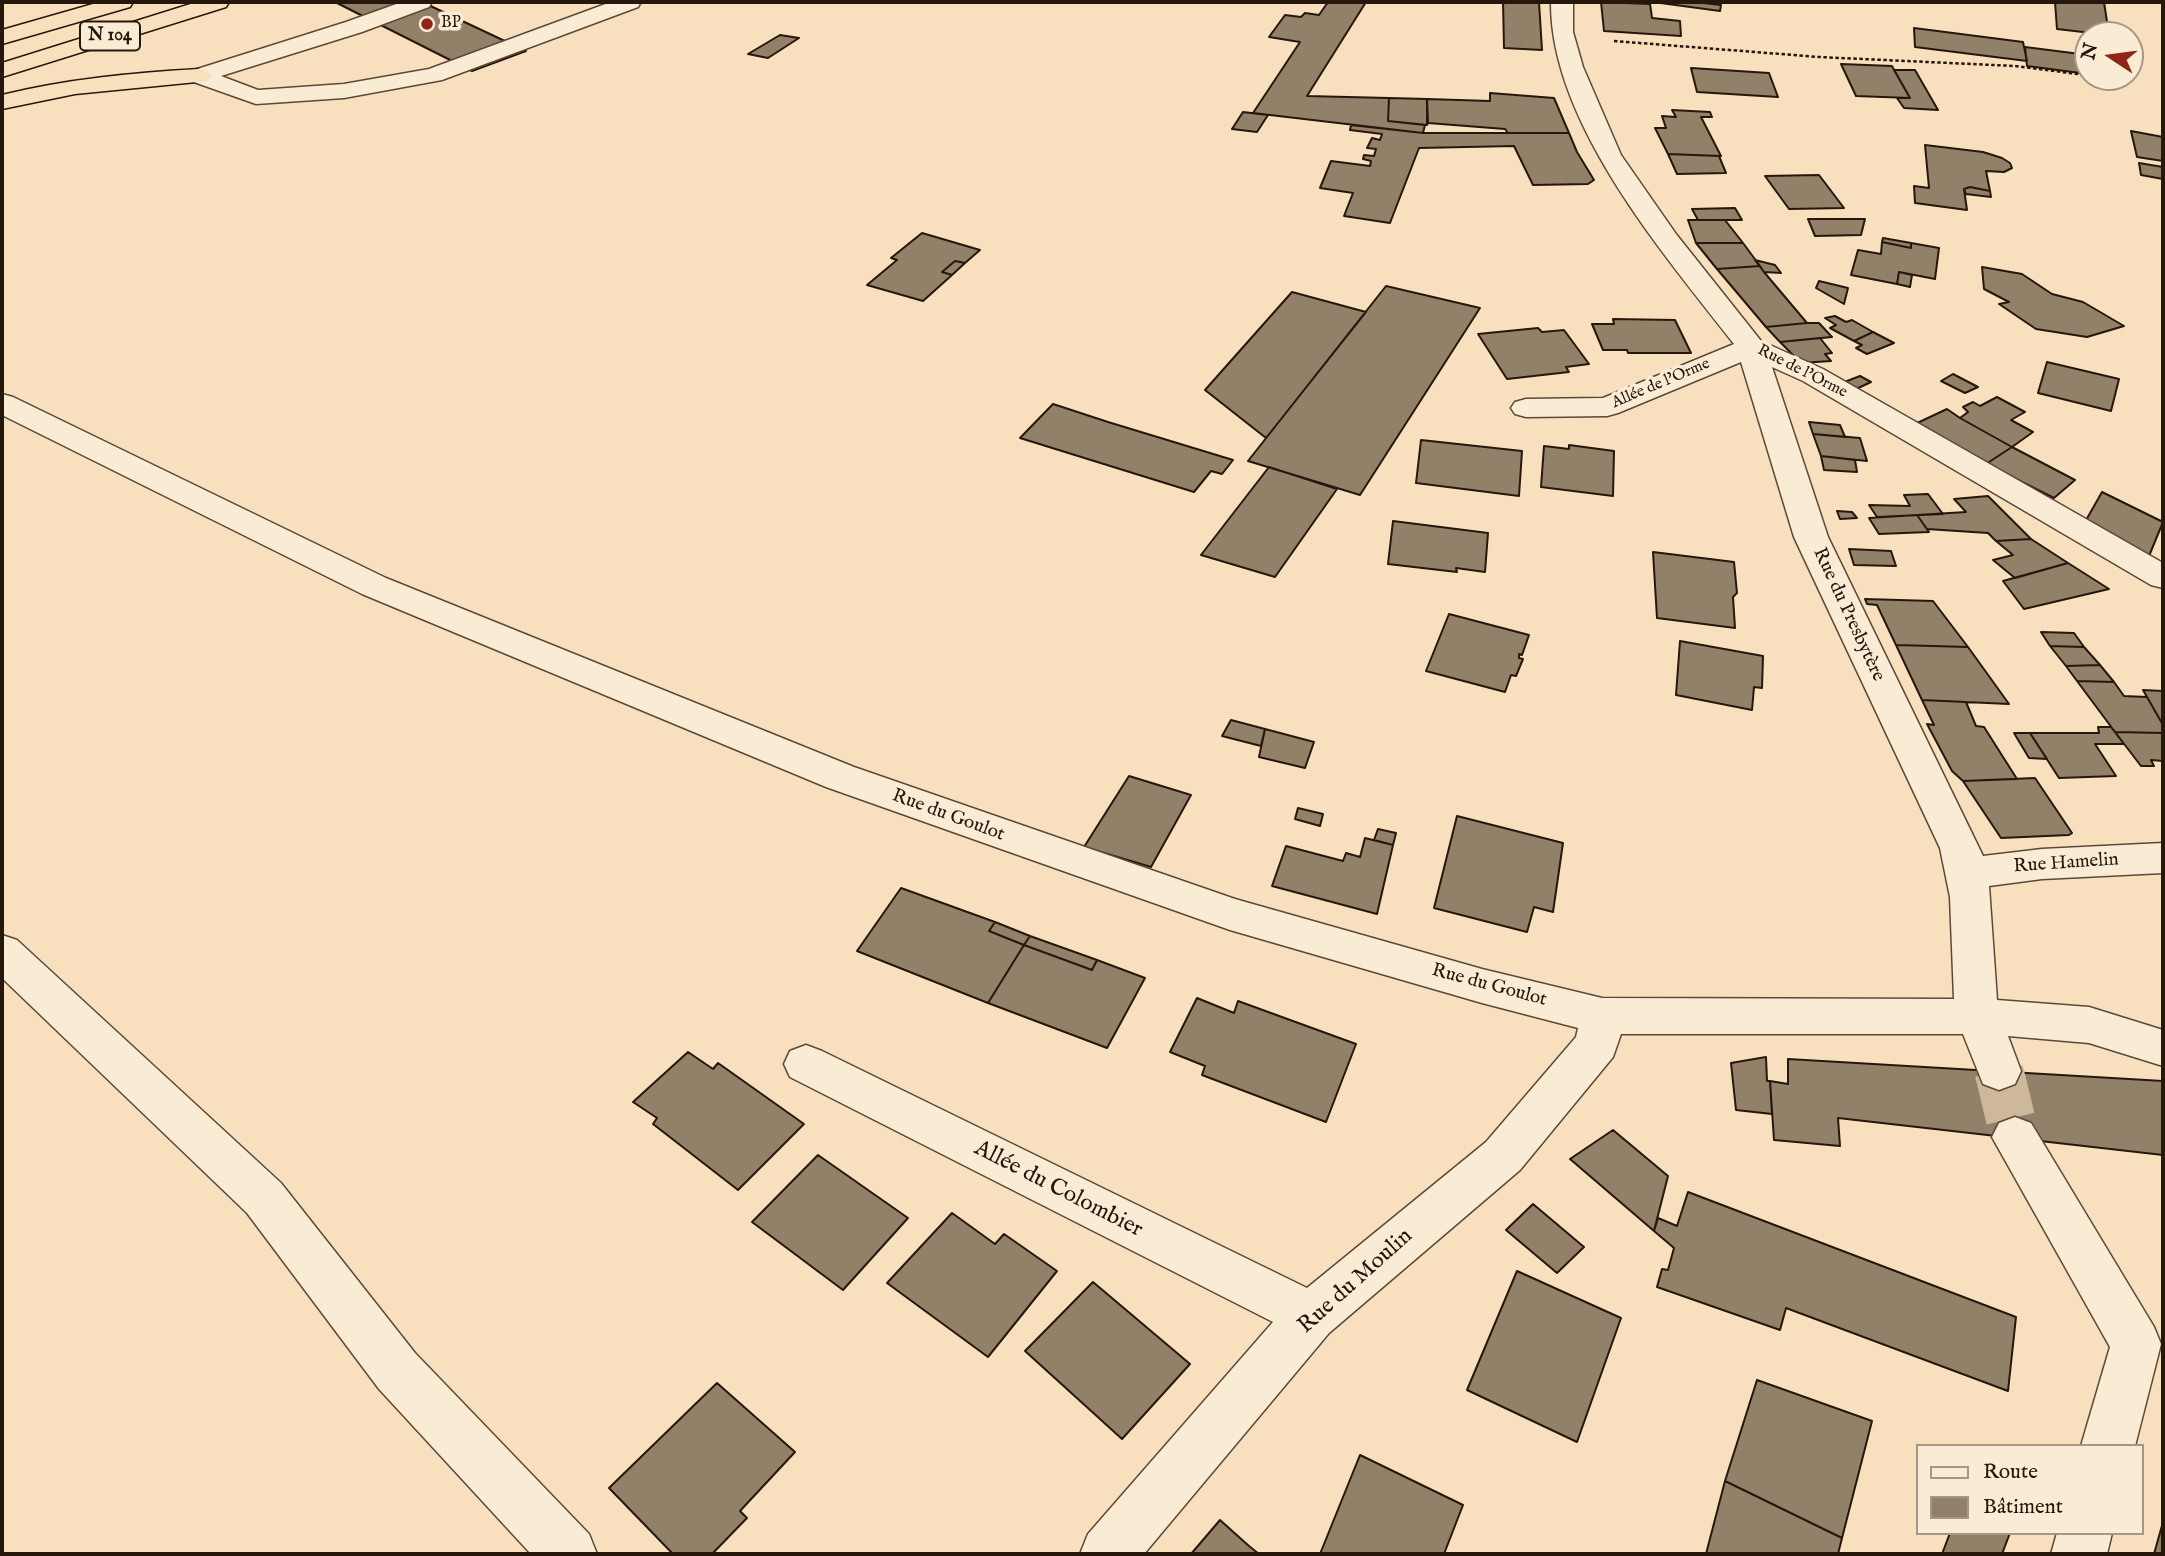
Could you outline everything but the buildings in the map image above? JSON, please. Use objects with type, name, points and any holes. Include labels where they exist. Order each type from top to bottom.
[{"type":"highway","name":"N 104","points":[[2,37],[122,2]]},
{"type":"highway","name":"N 104","points":[[2,70],[218,2]]},
{"type":"highway","points":[[2,102],[116,81],[199,76]]},
{"type":"street","points":[[199,76],[354,27],[421,2]]},
{"type":"street","points":[[199,76],[256,97],[344,91],[434,75],[630,2]]},
{"type":"street","name":"Rue de l'Orme","points":[[1562,2],[1562,32],[1572,67],[1609,155],[1667,240],[1751,347],[1813,375],[2163,577]]},
{"type":"street","name":"Allée de l'Orme","points":[[1527,408],[1607,407],[1751,347]]},
{"type":"street","name":"Rue du Presbytère","points":[[1751,347],[1811,537],[1960,848],[1969,873],[1973,984],[1979,1016],[1998,1072]]},
{"type":"street","name":"Rue du Goulot","points":[[2,403],[374,586],[840,777],[1230,914],[1482,986],[1602,1016],[1979,1016],[2089,1025],[2163,1048]]},
{"type":"street","name":"Rue Hamelin","points":[[1969,873],[2042,864],[2163,858]]},
{"type":"street","points":[[2,952],[264,1198],[397,1371],[569,1554]]},
{"type":"street","name":"Rue du Moulin","points":[[1108,1554],[1311,1316],[1503,1156],[1597,1044],[1602,1016]]},
{"type":"street","name":"Allée du Colombier","points":[[806,1064],[1311,1316]]},
{"type":"street","points":[[2015,1137],[2136,1344],[2109,1444]]},
{"type":"street","points":[[2079,1554],[2084,1535]]},
{"type":"path","points":[[1611,40],[1794,55],[2015,66],[2074,74]]},
{"type":"tunnel","points":[[1999,1071],[2015,1137]]},
{"type":"place","name":"BP","points":[[427,24]]}]
